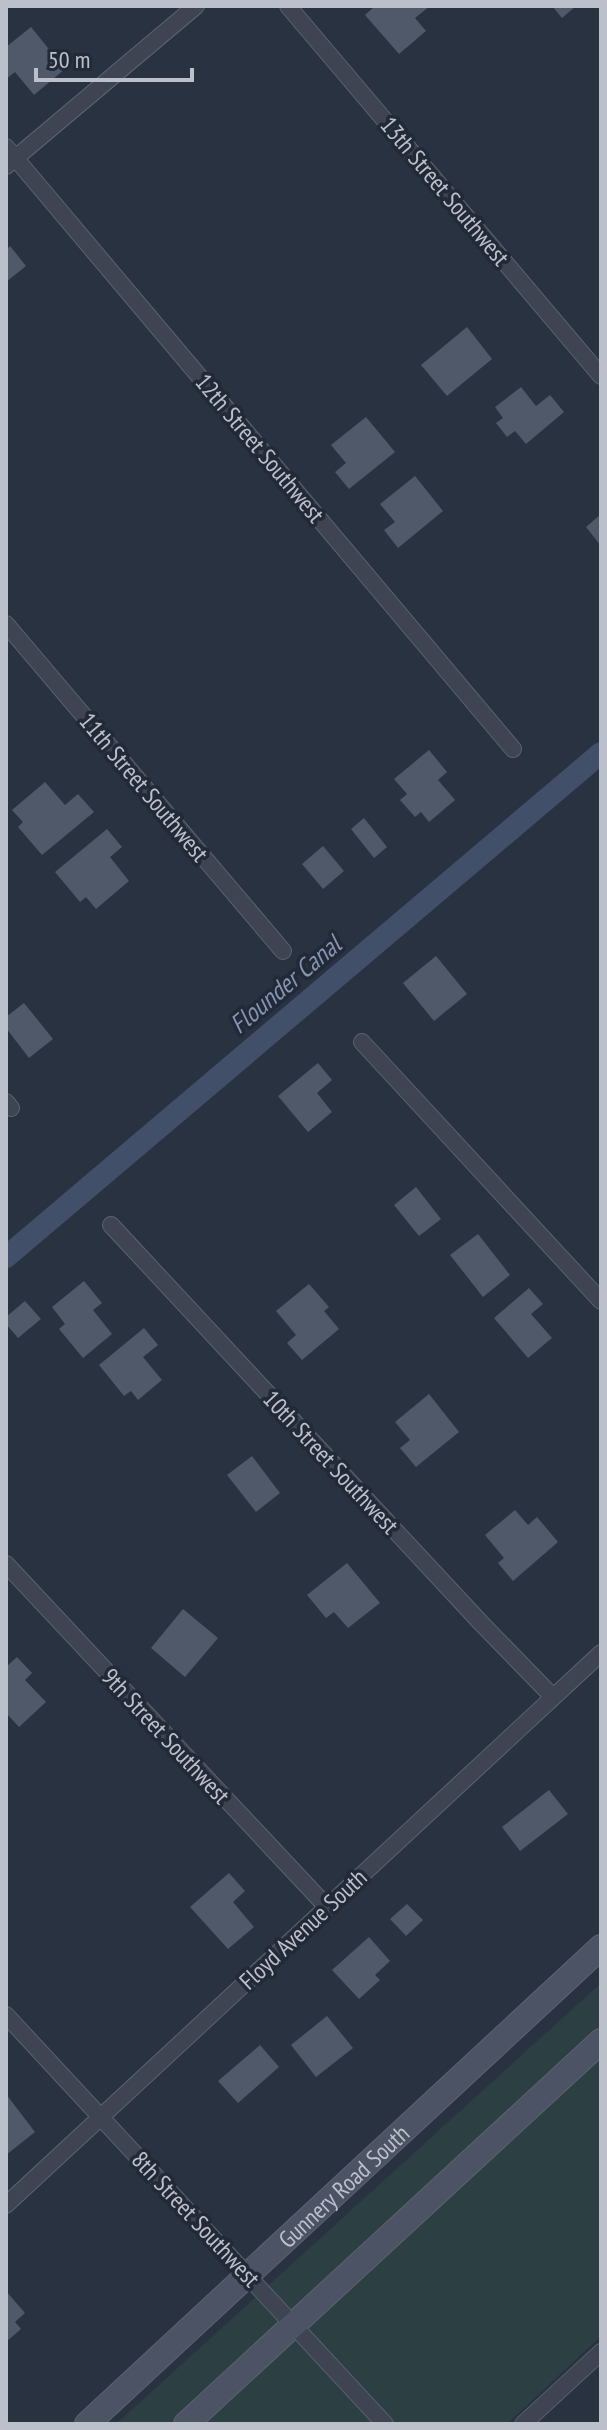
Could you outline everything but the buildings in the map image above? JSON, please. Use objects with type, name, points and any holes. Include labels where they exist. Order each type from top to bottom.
[{"type":"main road","name":"Gunnery Road South","points":[[87,2424],[601,1947]]},
{"type":"main road","points":[[186,2424],[601,2041]]},
{"type":"street","points":[[9,157],[196,6]]},
{"type":"street","name":"13th Street Southwest","points":[[288,6],[601,376]]},
{"type":"street","name":"12th Street Southwest","points":[[9,157],[513,749]]},
{"type":"street","name":"11th Street Southwest","points":[[6,624],[283,951]]},
{"type":"street","points":[[362,1042],[601,1301]]},
{"type":"street","name":"10th Street Southwest","points":[[111,1225],[553,1697]]},
{"type":"street","name":"9th Street Southwest","points":[[6,1564],[327,1907]]},
{"type":"street","name":"Floyd Avenue South","points":[[6,2205],[601,1653]]},
{"type":"street","name":"8th Street Southwest","points":[[6,2015],[385,2424]]},
{"type":"street","points":[[523,2424],[601,2352]]},
{"type":"green space","points":[[601,1983],[601,2027],[170,2424],[116,2424]]},
{"type":"green space","points":[[601,2056],[601,2336],[507,2424],[203,2424]]},
{"type":"waterway","name":"Flounder Canal","points":[[6,1257],[601,753]]}]
